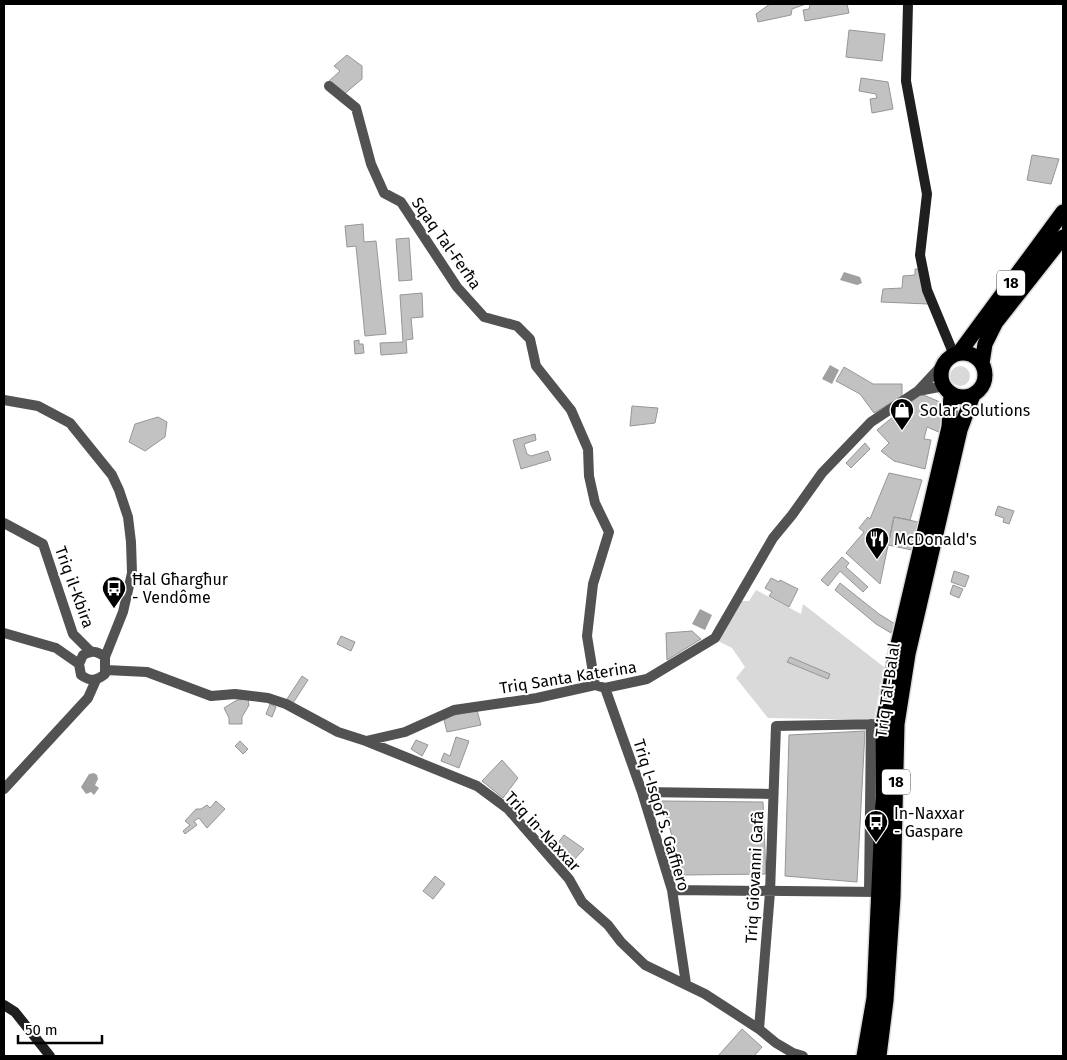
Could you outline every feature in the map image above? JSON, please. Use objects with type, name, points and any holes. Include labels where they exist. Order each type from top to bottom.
[{"type":"highway","name":"18","points":[[953,357],[1063,212]]},
{"type":"highway","name":"Triq Tal-Balal","points":[[879,1056],[886,1000],[893,896],[897,724],[908,654],[960,430],[973,395],[978,392],[984,382],[985,372],[982,363],[985,344],[996,322],[1063,237]]},
{"type":"highway","points":[[953,357],[971,355],[982,363]]},
{"type":"highway","name":"Triq Tal-Balal","points":[[864,1056],[874,998],[874,892],[883,797],[877,724],[896,653],[949,427],[947,390],[941,372],[953,357]]},
{"type":"highway","points":[[947,390],[961,398],[973,395]]},
{"type":"main road","points":[[908,4],[906,81],[927,194],[920,255],[927,290],[953,357]]},
{"type":"main road","points":[[4,1006],[15,1012],[50,1056]]},
{"type":"street","name":"Sqaq Tal-Ferħa","points":[[329,86],[356,108],[371,164],[384,193],[401,202],[458,287],[484,316],[517,326],[530,339],[536,366],[571,410],[588,449],[589,476],[595,502],[609,532],[593,584],[587,636],[600,686]]},
{"type":"street","name":"Triq Santa Katerina","points":[[366,741],[405,732],[454,710],[647,679],[715,638],[773,538],[822,473],[871,422],[918,391],[953,357]]},
{"type":"street","name":"Triq Santa Katerina","points":[[918,391],[947,390]]},
{"type":"street","points":[[4,400],[38,406],[70,424],[112,475],[128,517],[132,573],[123,612],[105,658],[105,674],[96,680],[88,698],[5,784]]},
{"type":"street","name":"Triq il-Kbira","points":[[4,523],[43,544],[73,634],[90,651]]},
{"type":"street","points":[[4,633],[56,648],[79,664]]},
{"type":"street","points":[[96,680],[89,680],[81,675],[79,664],[83,655],[90,651],[98,652],[105,658]]},
{"type":"street","name":"Triq in-Naxxar","points":[[106,670],[147,672],[211,696],[235,694],[268,698],[286,704],[338,732],[366,741],[477,786],[508,809],[569,879],[582,902],[608,924],[630,952],[645,965],[686,984],[759,1029],[792,1053],[803,1056]]},
{"type":"street","name":"Triq l-Isqof S. Gaffiero","points":[[600,686],[642,792],[672,890],[686,984]]},
{"type":"street","name":"Triq Giovanni Gafà","points":[[759,1029],[770,892],[776,726],[877,724]]},
{"type":"street","points":[[642,792],[773,794]]},
{"type":"street","points":[[672,890],[874,892]]},
{"type":"shaded area","points":[[844,272],[860,277],[862,283],[857,285],[840,280]]},
{"type":"shaded area","points":[[830,365],[839,370],[832,384],[822,379]]},
{"type":"shaded area","points":[[956,366],[964,366],[970,372],[970,380],[964,386],[956,386],[950,380],[950,372]]},
{"type":"shaded area","points":[[756,590],[801,614],[803,604],[884,667],[874,720],[768,718],[736,678],[745,667],[732,648],[718,641],[742,601],[749,601]]},
{"type":"shaded area","points":[[700,609],[712,615],[705,630],[692,624]]},
{"type":"shaded area","points":[[94,773],[98,779],[95,785],[99,788],[94,795],[91,792],[86,794],[81,787],[89,774]]},
{"type":"building","points":[[770,4],[806,4],[792,9],[791,15],[758,22],[756,14]]},
{"type":"building","points":[[810,4],[847,4],[849,13],[805,21],[803,10],[809,9]]},
{"type":"building","points":[[849,30],[885,34],[882,61],[846,57]]},
{"type":"building","points":[[347,55],[362,66],[362,79],[343,95],[328,82],[340,71],[334,66]]},
{"type":"building","points":[[861,78],[888,82],[893,109],[872,113],[870,99],[877,98],[876,94],[859,91]]},
{"type":"building","points":[[1032,155],[1059,159],[1051,184],[1027,180]]},
{"type":"building","points":[[363,224],[364,242],[376,241],[386,334],[365,336],[356,246],[347,247],[345,226]]},
{"type":"building","points":[[409,238],[412,280],[399,281],[396,239]]},
{"type":"building","points":[[915,269],[921,269],[928,304],[881,302],[883,289],[902,288],[903,276],[915,275]]},
{"type":"building","points":[[422,293],[423,317],[411,318],[413,339],[406,340],[407,353],[381,355],[380,343],[403,342],[400,295]]},
{"type":"building","points":[[359,340],[359,344],[363,344],[364,353],[355,354],[354,341]]},
{"type":"building","points":[[844,367],[873,384],[902,384],[902,396],[874,413],[860,394],[836,381]]},
{"type":"building","name":"Solar Solutions","points":[[921,394],[947,405],[941,433],[927,427],[924,439],[931,440],[925,469],[894,461],[881,451],[889,443],[877,430]]},
{"type":"building","points":[[632,406],[658,408],[655,423],[630,426]]},
{"type":"building","points":[[158,417],[167,422],[165,437],[145,451],[129,442],[135,424]]},
{"type":"building","points":[[535,434],[536,440],[524,444],[527,454],[531,456],[548,451],[551,460],[521,469],[513,440]]},
{"type":"building","points":[[865,443],[870,449],[851,468],[846,463]]},
{"type":"building","points":[[889,473],[922,480],[910,520],[894,517],[880,584],[846,553],[864,532],[859,528],[868,517],[870,519]]},
{"type":"building","points":[[998,506],[1014,511],[1009,524],[1003,522],[1004,518],[995,515]]},
{"type":"building","points":[[894,517],[918,522],[912,550],[888,545]]},
{"type":"building","points":[[842,557],[849,563],[846,567],[868,587],[863,592],[840,571],[828,586],[821,580]]},
{"type":"building","points":[[954,571],[969,576],[965,587],[951,582]]},
{"type":"building","points":[[771,578],[779,582],[780,580],[798,589],[789,607],[769,596],[772,592],[765,588]]},
{"type":"building","points":[[840,583],[879,614],[895,624],[891,633],[876,624],[835,590]]},
{"type":"building","points":[[953,585],[963,589],[959,598],[950,594]]},
{"type":"building","points":[[692,631],[701,639],[667,660],[666,633]]},
{"type":"building","points":[[341,636],[355,642],[351,651],[337,644]]},
{"type":"building","points":[[790,657],[830,674],[828,679],[787,662]]},
{"type":"building","points":[[302,676],[308,680],[293,703],[287,699]]},
{"type":"building","points":[[248,699],[249,705],[242,717],[242,724],[229,724],[229,718],[224,708],[237,700]]},
{"type":"building","points":[[270,704],[276,707],[272,717],[266,714]]},
{"type":"building","points":[[477,710],[481,725],[447,732],[444,720],[451,716]]},
{"type":"building","points":[[865,731],[857,882],[785,876],[789,735]]},
{"type":"building","points":[[456,737],[469,741],[459,768],[441,761],[444,753],[450,756]]},
{"type":"building","points":[[416,740],[428,745],[422,756],[411,749]]},
{"type":"building","points":[[240,741],[248,749],[243,754],[235,746]]},
{"type":"building","points":[[502,760],[518,778],[503,798],[482,781]]},
{"type":"building","points":[[216,801],[225,809],[207,828],[199,818],[194,821],[197,825],[185,834],[183,831],[190,825],[185,821],[196,809],[201,809],[207,805],[210,808]]},
{"type":"building","points":[[662,801],[763,802],[766,874],[683,875]]},
{"type":"building","points":[[564,835],[584,849],[570,864],[554,848]]},
{"type":"building","points":[[435,876],[445,884],[433,899],[423,891]]},
{"type":"building","points":[[742,1029],[762,1047],[754,1056],[718,1056]]},
{"type":"place","name":"Solar Solutions","points":[[902,431]]},
{"type":"place","name":"McDonald's","points":[[877,560]]},
{"type":"place","name":"Ħal Għargħur - Vendôme","points":[[114,609]]},
{"type":"place","name":"In-Naxxar - Gaspare","points":[[876,843]]}]
